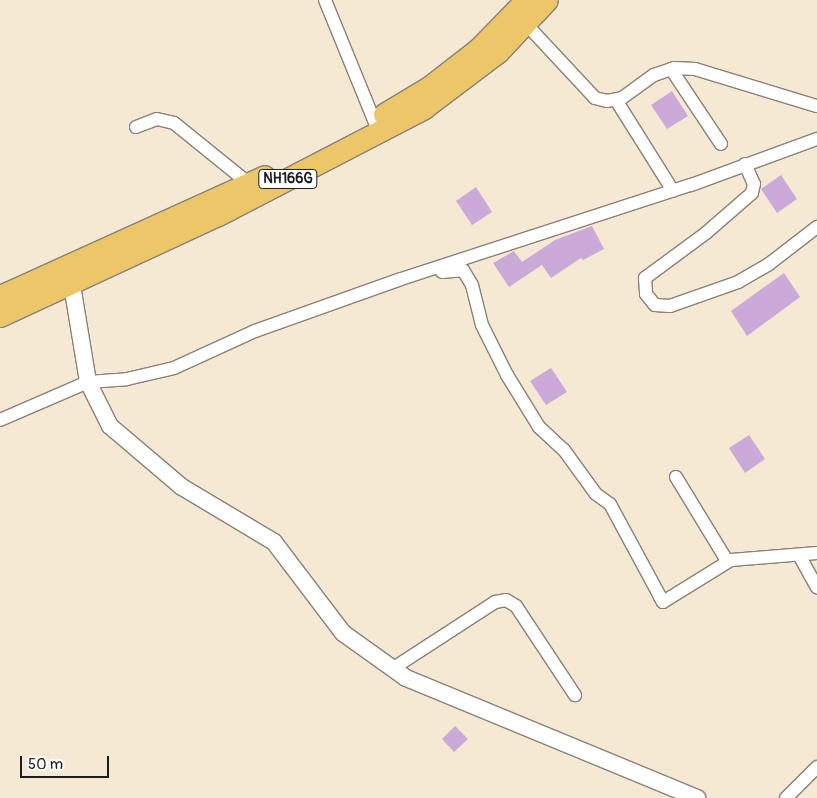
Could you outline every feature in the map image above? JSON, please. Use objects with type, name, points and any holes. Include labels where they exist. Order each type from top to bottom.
[{"type":"highway","name":"NH166G","points":[[0,296],[71,274],[218,215],[376,126],[478,49],[523,7],[547,0]]},
{"type":"highway","name":"NH166G","points":[[0,316],[71,274],[248,183],[376,126]]},
{"type":"street","points":[[325,0],[376,126]]},
{"type":"street","points":[[523,7],[595,98],[616,100],[622,98],[654,75],[671,68],[695,69],[817,106]]},
{"type":"street","points":[[671,68],[721,144]]},
{"type":"street","points":[[616,100],[674,190]]},
{"type":"street","points":[[136,127],[157,119],[174,123],[248,183]]},
{"type":"street","points":[[0,420],[88,382],[127,379],[174,368],[255,331],[401,279],[674,190],[817,139]]},
{"type":"street","points":[[746,164],[754,184],[752,193],[706,233],[645,278],[646,294],[655,306],[670,306],[738,282],[769,264],[817,227]]},
{"type":"street","points":[[401,279],[463,270],[472,285],[482,325],[507,375],[539,427],[564,450],[596,494],[610,504],[661,599],[727,561],[817,553]]},
{"type":"street","points":[[71,274],[88,382],[99,409],[124,441],[182,488],[274,542],[343,633],[406,678],[696,798]]},
{"type":"street","points":[[676,477],[727,561]]},
{"type":"street","points":[[799,555],[817,587]]},
{"type":"street","points":[[392,669],[495,602],[506,600],[516,606],[575,695]]},
{"type":"street","points":[[786,798],[817,767]]},
{"type":"building","points":[[672,91],[688,116],[667,129],[651,105]]},
{"type":"building","points":[[781,175],[797,199],[777,213],[761,189]]},
{"type":"building","points":[[476,187],[492,212],[472,225],[456,201]]},
{"type":"building","points":[[592,226],[604,249],[583,260],[581,258],[551,278],[542,265],[509,287],[493,263],[514,251],[522,262],[555,240]]},
{"type":"building","points":[[784,273],[800,297],[747,336],[731,311]]},
{"type":"building","points":[[551,368],[567,392],[546,405],[530,381]]},
{"type":"building","points":[[749,435],[765,459],[745,473],[729,448]]},
{"type":"building","points":[[455,726],[468,739],[454,752],[442,739]]}]
